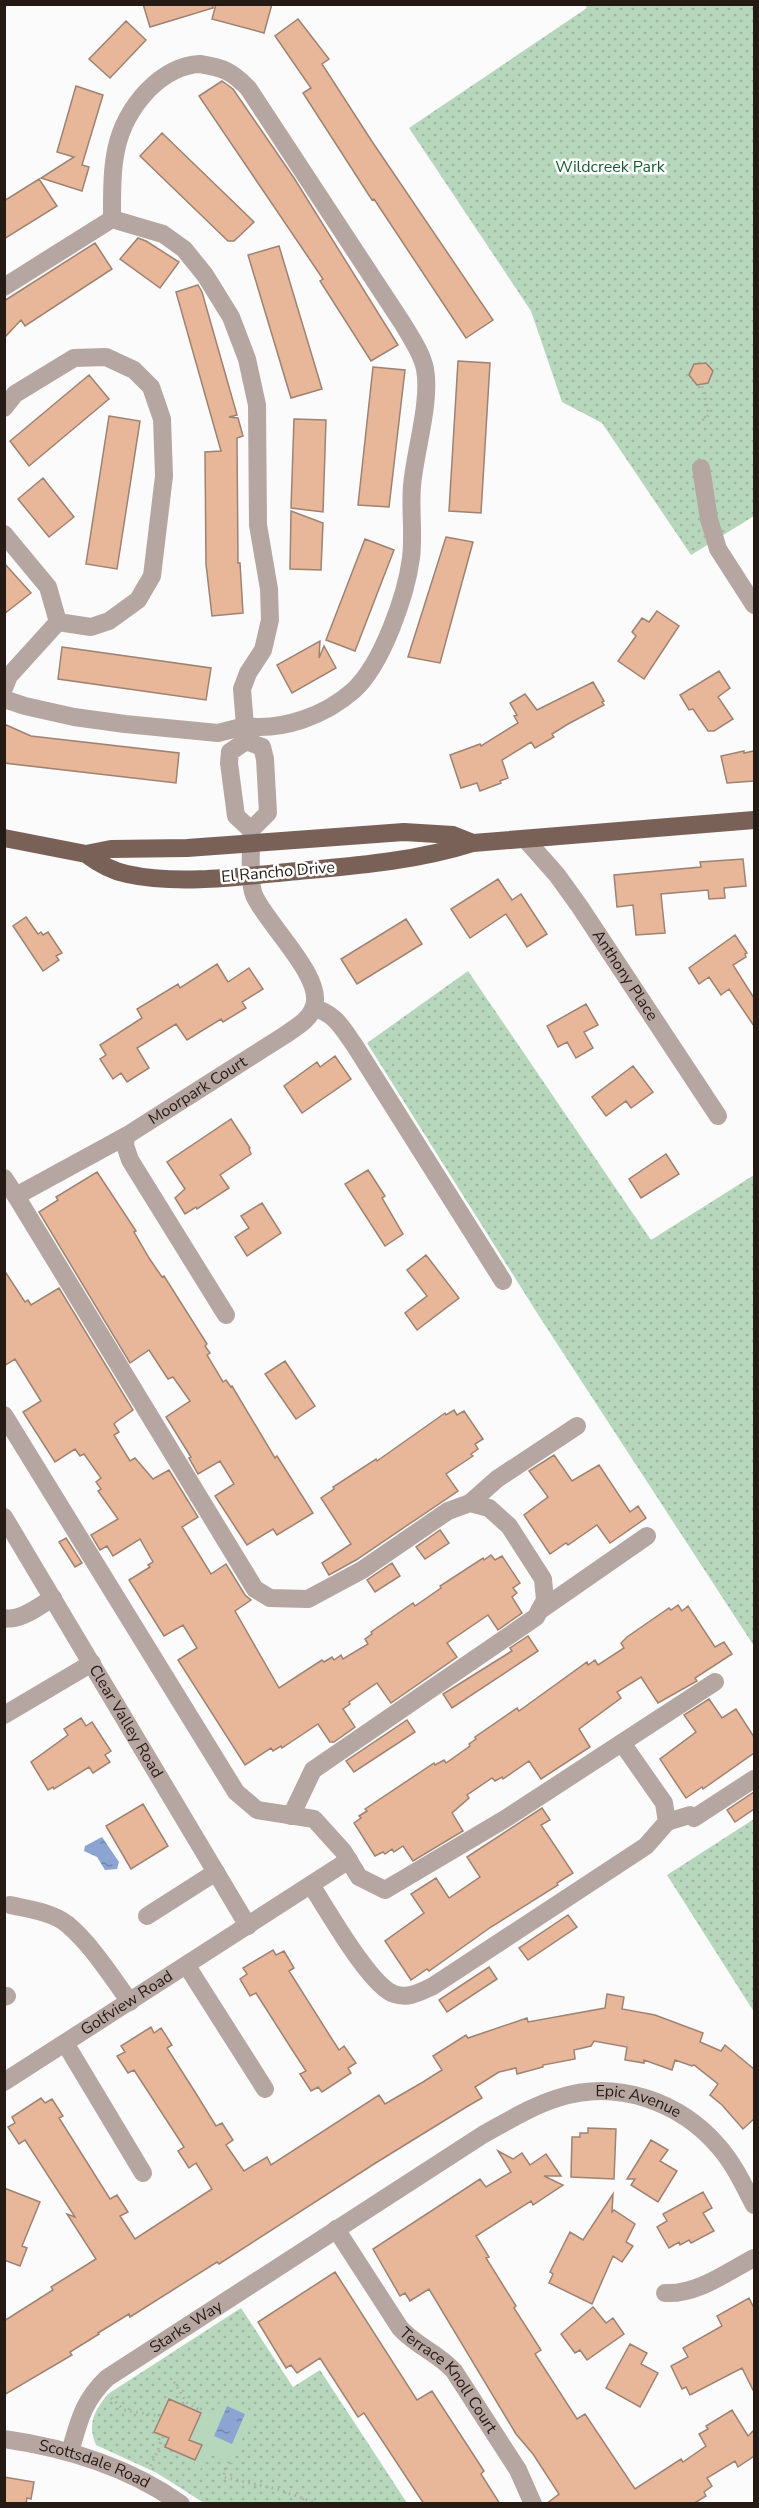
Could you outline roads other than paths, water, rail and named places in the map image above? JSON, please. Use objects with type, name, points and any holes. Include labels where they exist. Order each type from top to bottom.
[{"type":"main road","name":"El Rancho Drive","points":[[4,838],[86,854],[108,868],[126,874],[197,878],[252,876],[412,859],[439,854],[473,843],[754,819]]},
{"type":"main road","name":"El Rancho Drive","points":[[86,854],[111,849],[187,848],[252,837],[404,832],[453,835],[473,843]]},
{"type":"street","points":[[4,699],[74,717],[218,733],[245,734],[262,728],[300,721],[354,690],[368,672],[394,621],[411,557],[412,486],[426,390],[422,357],[267,113],[234,73],[223,68],[185,65],[156,82],[135,104],[124,122],[118,141],[113,170],[112,219]]},
{"type":"street","points":[[4,288],[112,219],[163,234],[184,249],[205,274],[231,317],[248,359],[257,405],[258,525],[270,620],[263,650],[248,673],[242,688],[245,734],[230,752],[229,763],[236,816],[252,837]]},
{"type":"street","points":[[4,408],[15,394],[74,358],[106,357],[134,370],[151,387],[162,419],[164,476],[152,576],[138,600],[109,621],[91,627],[58,622]]},
{"type":"street","points":[[701,468],[709,519],[718,549],[754,604]]},
{"type":"street","points":[[4,534],[48,587],[58,622]]},
{"type":"street","points":[[4,688],[15,669],[58,622]]},
{"type":"street","points":[[245,734],[262,747],[265,759],[268,813],[252,837],[253,894],[308,977],[315,994],[314,1008],[327,1011],[355,1046],[503,1281]]},
{"type":"street","points":[[232,785],[265,780]]},
{"type":"street","name":"Anthony Place","points":[[525,840],[557,875],[580,907],[718,1116]]},
{"type":"street","name":"Moorpark Court","points":[[16,1196],[126,1136],[285,1035],[301,1024],[314,1008]]},
{"type":"street","points":[[126,1136],[125,1145],[130,1160],[226,1315]]},
{"type":"street","points":[[4,1178],[255,1589],[270,1598],[308,1599],[362,1570],[448,1511],[470,1503],[497,1479],[577,1426]]},
{"type":"street","points":[[4,1415],[236,1792],[257,1810],[314,1819],[349,1860],[359,1877],[385,1890],[505,1819],[714,1682]]},
{"type":"street","points":[[291,1816],[313,1770],[536,1617],[545,1600],[543,1579],[509,1526],[489,1508],[470,1503]]},
{"type":"street","name":"Clear Valley Road","points":[[4,1518],[248,1926]]},
{"type":"street","points":[[539,1611],[647,1536]]},
{"type":"street","points":[[4,1617],[10,1619],[18,1617],[53,1598]]},
{"type":"street","points":[[4,1715],[92,1663]]},
{"type":"street","points":[[622,1743],[664,1803],[667,1822]]},
{"type":"street","points":[[311,1885],[374,1979],[393,1994],[412,1996],[433,1986],[646,1846],[667,1822],[690,1815],[694,1818],[754,1779]]},
{"type":"street","name":"Golfview Road","points":[[4,2082],[349,1860]]},
{"type":"street","points":[[147,1916],[216,1872]]},
{"type":"street","points":[[10,1905],[42,1912],[66,1923],[90,1949],[130,2002]]},
{"type":"street","points":[[187,1966],[265,2089]]},
{"type":"street","points":[[65,2043],[144,2173]]},
{"type":"street","name":"Epic Avenue","points":[[484,2134],[534,2107],[558,2098],[590,2092],[633,2094],[659,2102],[682,2114],[704,2130],[721,2148],[754,2205]]},
{"type":"street","name":"Starks Way","points":[[70,2452],[83,2408],[93,2391],[107,2378],[484,2134]]},
{"type":"street","name":"Terrace Knoll Court","points":[[336,2229],[407,2336],[454,2370],[518,2470],[533,2504]]},
{"type":"street","points":[[665,2293],[679,2294],[691,2291],[754,2258]]},
{"type":"street","name":"Scottsdale Road","points":[[4,2439],[70,2452],[134,2476],[173,2501]]},
{"type":"water","points":[[102,1837],[119,1862],[117,1869],[105,1870],[97,1857],[84,1851],[85,1846]]},
{"type":"water","points":[[227,2406],[245,2414],[232,2444],[214,2436]]},
{"type":"park label","name":"Wildcreek Park","points":[[610,167]]}]
